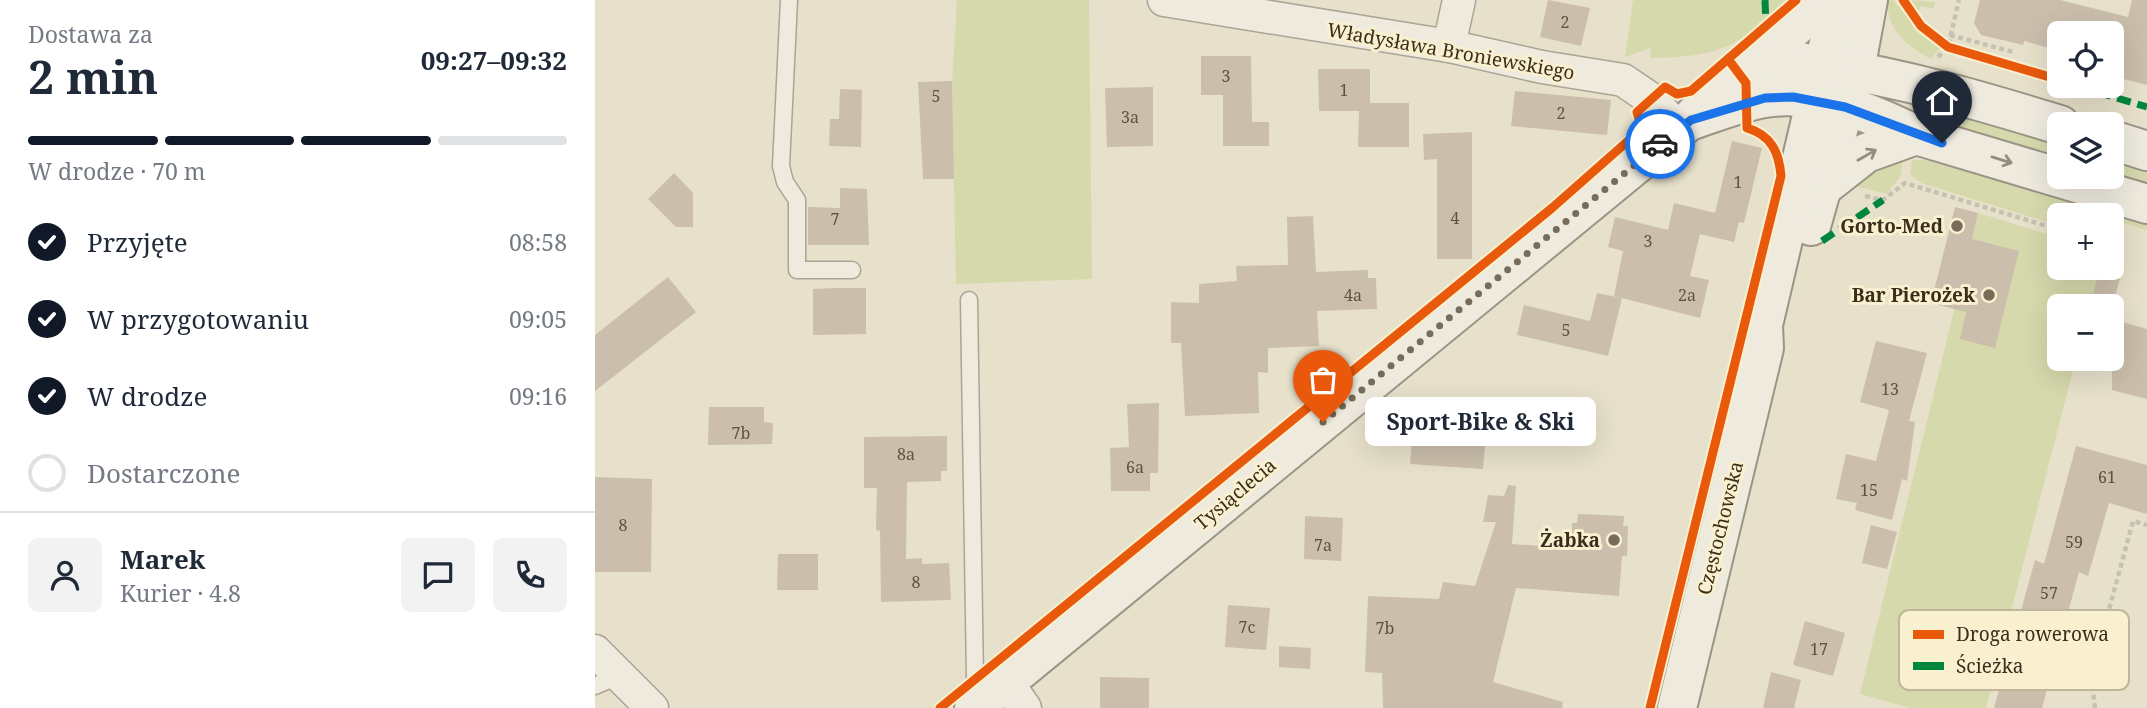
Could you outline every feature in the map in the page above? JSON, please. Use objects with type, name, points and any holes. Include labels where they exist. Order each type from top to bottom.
[{"type":"street","name":"Władysława Broniewskiego","points":[[1164,0],[1449,46],[1542,67],[1623,80],[1685,125]]},
{"type":"street","points":[[1449,46],[1459,0]]},
{"type":"street","points":[[1822,0],[1743,88],[1827,186],[1866,153],[1916,135]]},
{"type":"street","points":[[1835,86],[1839,0]]},
{"type":"street","points":[[1871,0],[1873,14],[1885,46],[1927,86]]},
{"type":"street","name":"Częstochowska","points":[[1677,708],[1764,348],[1763,325],[1827,186],[1835,86],[1871,0]]},
{"type":"street","points":[[1835,86],[1927,86],[2047,121]]},
{"type":"street","points":[[1835,86],[1888,121],[1916,135],[2147,204]]},
{"type":"street","name":"Tysiąclecia","points":[[997,700],[1685,125],[1743,88],[1765,98],[1793,97],[1835,86]]},
{"type":"street","points":[[2124,143],[2147,150]]},
{"type":"street","points":[[595,651],[606,681],[652,708]]},
{"type":"lane","points":[[789,0],[781,166],[785,182],[797,200],[797,271],[852,270]]},
{"type":"lane","points":[[969,300],[975,680],[997,700]]},
{"type":"path","points":[[1936,38],[1948,47],[1959,0]]},
{"type":"path","points":[[1950,35],[1968,37],[2013,52]]},
{"type":"path","points":[[1827,186],[1883,200],[1905,183],[2047,226]]},
{"type":"path","points":[[2109,610],[2133,521],[2147,525]]},
{"type":"path","points":[[2093,690],[2095,708]]},
{"type":"green space","points":[[957,0],[1089,0],[1092,279],[956,284],[952,81]]},
{"type":"green space","points":[[1633,0],[1787,0],[1756,29],[1726,47],[1693,55],[1650,58],[1651,48],[1625,57]]},
{"type":"green space","points":[[1887,0],[1893,0],[1919,30],[1942,46],[1931,59],[1900,36],[1891,21]]},
{"type":"green space","points":[[1907,0],[1935,2],[1933,9],[1920,6],[1918,16]]},
{"type":"green space","points":[[1929,103],[2047,139],[2047,157],[1925,119]]},
{"type":"green space","points":[[1903,159],[1901,175],[1887,194],[1854,186],[1875,168]]},
{"type":"green space","points":[[1912,160],[1934,160],[2070,200],[2069,203],[2047,203],[2047,222],[1921,183],[1910,174]]},
{"type":"green space","points":[[2124,162],[2147,169],[2147,188],[2124,181]]},
{"type":"green space","points":[[1978,213],[2047,234],[2047,280],[2097,280],[2093,294],[2047,294],[2047,371],[2073,371],[2011,610],[1899,610],[1899,690],[1991,690],[1986,708],[1911,708],[1860,694]]},
{"type":"green space","points":[[2124,217],[2147,224],[2147,230],[2124,223]]},
{"type":"building","points":[[1548,0],[1590,8],[1581,46],[1540,37]]},
{"type":"building","points":[[1980,0],[2060,0],[2128,17],[2132,0],[2147,0],[2147,85],[2124,79],[2124,21],[2047,21],[2047,47],[1981,35],[1974,23]]},
{"type":"building","points":[[1201,56],[1251,56],[1252,122],[1269,122],[1269,146],[1223,146],[1223,95],[1201,95]]},
{"type":"building","points":[[1318,69],[1370,69],[1370,103],[1409,103],[1409,147],[1358,147],[1359,111],[1319,111]]},
{"type":"building","points":[[952,81],[954,179],[923,179],[918,82]]},
{"type":"building","points":[[1153,87],[1153,146],[1107,147],[1105,88]]},
{"type":"building","points":[[840,89],[862,90],[861,147],[829,146],[830,119],[839,119]]},
{"type":"building","points":[[1515,91],[1611,100],[1607,135],[1511,126]]},
{"type":"building","points":[[1472,132],[1472,259],[1437,259],[1437,159],[1424,160],[1423,134]]},
{"type":"building","points":[[1732,141],[1762,148],[1744,223],[1739,222],[1734,242],[1700,234],[1690,276],[1709,280],[1700,318],[1614,296],[1623,251],[1608,247],[1615,217],[1668,230],[1674,203],[1715,213]]},
{"type":"building","points":[[674,173],[693,193],[693,227],[676,227],[648,199]]},
{"type":"building","points":[[840,188],[867,189],[869,245],[808,245],[808,207],[840,208]]},
{"type":"building","points":[[1955,207],[1978,213],[1972,239],[2019,251],[1995,348],[1960,339],[1966,312],[1931,303]]},
{"type":"building","points":[[1313,216],[1316,272],[1368,270],[1368,278],[1376,278],[1377,309],[1317,311],[1319,346],[1268,348],[1268,373],[1258,372],[1259,413],[1185,416],[1181,343],[1171,343],[1171,302],[1199,303],[1199,284],[1237,281],[1236,266],[1288,265],[1287,217]]},
{"type":"building","points":[[668,277],[696,312],[595,391],[595,335]]},
{"type":"building","points":[[2097,280],[2120,280],[2116,294],[2093,294]]},
{"type":"building","points":[[866,288],[866,334],[813,335],[813,289]]},
{"type":"building","points":[[1597,293],[1622,298],[1608,356],[1517,335],[1524,305],[1590,321]]},
{"type":"building","points":[[2124,322],[2147,329],[2147,399],[2112,390],[2112,371],[2124,371]]},
{"type":"building","points":[[1876,341],[1927,353],[1909,421],[1915,422],[1907,481],[1902,479],[1892,520],[1855,510],[1857,503],[1836,499],[1846,454],[1876,461],[1889,410],[1860,402]]},
{"type":"building","points":[[1159,403],[1158,473],[1150,473],[1150,491],[1111,491],[1110,448],[1129,447],[1127,404]]},
{"type":"building","points":[[709,407],[764,407],[764,422],[773,423],[772,444],[708,445]]},
{"type":"building","points":[[1435,410],[1482,413],[1481,432],[1486,433],[1483,469],[1410,464],[1412,438],[1433,439]]},
{"type":"building","points":[[947,436],[947,471],[941,471],[941,481],[907,482],[906,559],[922,558],[922,564],[949,563],[951,600],[881,602],[880,531],[876,530],[877,488],[864,488],[864,437]]},
{"type":"building","points":[[2076,446],[2147,465],[2147,514],[2109,503],[2088,576],[2079,572],[2069,610],[2021,610],[2035,560],[2044,564]]},
{"type":"building","points":[[595,477],[652,479],[651,572],[595,572]]},
{"type":"building","points":[[1508,485],[1516,486],[1512,544],[1571,548],[1572,523],[1577,523],[1578,514],[1624,516],[1623,526],[1628,526],[1627,556],[1622,556],[1619,596],[1516,588],[1493,682],[1563,702],[1562,708],[1383,708],[1382,673],[1365,672],[1368,596],[1439,599],[1443,582],[1475,586],[1496,522],[1483,522],[1488,495],[1504,496]]},
{"type":"building","points":[[1305,516],[1343,518],[1341,561],[1304,559]]},
{"type":"building","points":[[1871,525],[1897,532],[1887,569],[1862,563]]},
{"type":"building","points":[[778,554],[818,554],[818,590],[777,590]]},
{"type":"building","points":[[1228,605],[1270,608],[1266,650],[1225,647]]},
{"type":"building","points":[[1805,621],[1845,633],[1833,676],[1793,665]]},
{"type":"building","points":[[1279,646],[1311,648],[1310,669],[1279,667]]},
{"type":"building","points":[[1771,672],[1801,680],[1794,708],[1763,708]]},
{"type":"building","points":[[1100,677],[1149,678],[1149,708],[1100,708]]},
{"type":"building","points":[[1999,690],[2047,690],[2042,708],[1994,708]]},
{"type":"marked path","points":[[1765,0],[1766,27]]},
{"type":"marked path","points":[[2117,98],[2147,107]]},
{"type":"marked path","points":[[1822,241],[1883,200]]},
{"type":"cycle path","points":[[940,708],[1552,208],[1637,133],[1641,125],[1637,112],[1665,87],[1677,94],[1691,91],[1796,0]]},
{"type":"cycle path","points":[[1903,0],[1921,26],[1948,47],[2047,76]]},
{"type":"cycle path","points":[[1650,708],[1781,176],[1776,152],[1768,140],[1747,128],[1746,83],[1728,59]]},
{"type":"way so far","points":[[1323,422],[1660,144]]},
{"type":"place","name":"Gorto-Med","points":[[1957,226]]},
{"type":"place","name":"Bar Pierożek","points":[[1989,295]]},
{"type":"place","name":"Sport-Bike & Ski","points":[[1323,422]]},
{"type":"place","name":"Żabka","points":[[1614,540]]},
{"type":"route","points":[[1660,144],[1691,120],[1765,98],[1793,97],[1845,107],[1942,143]]}]
